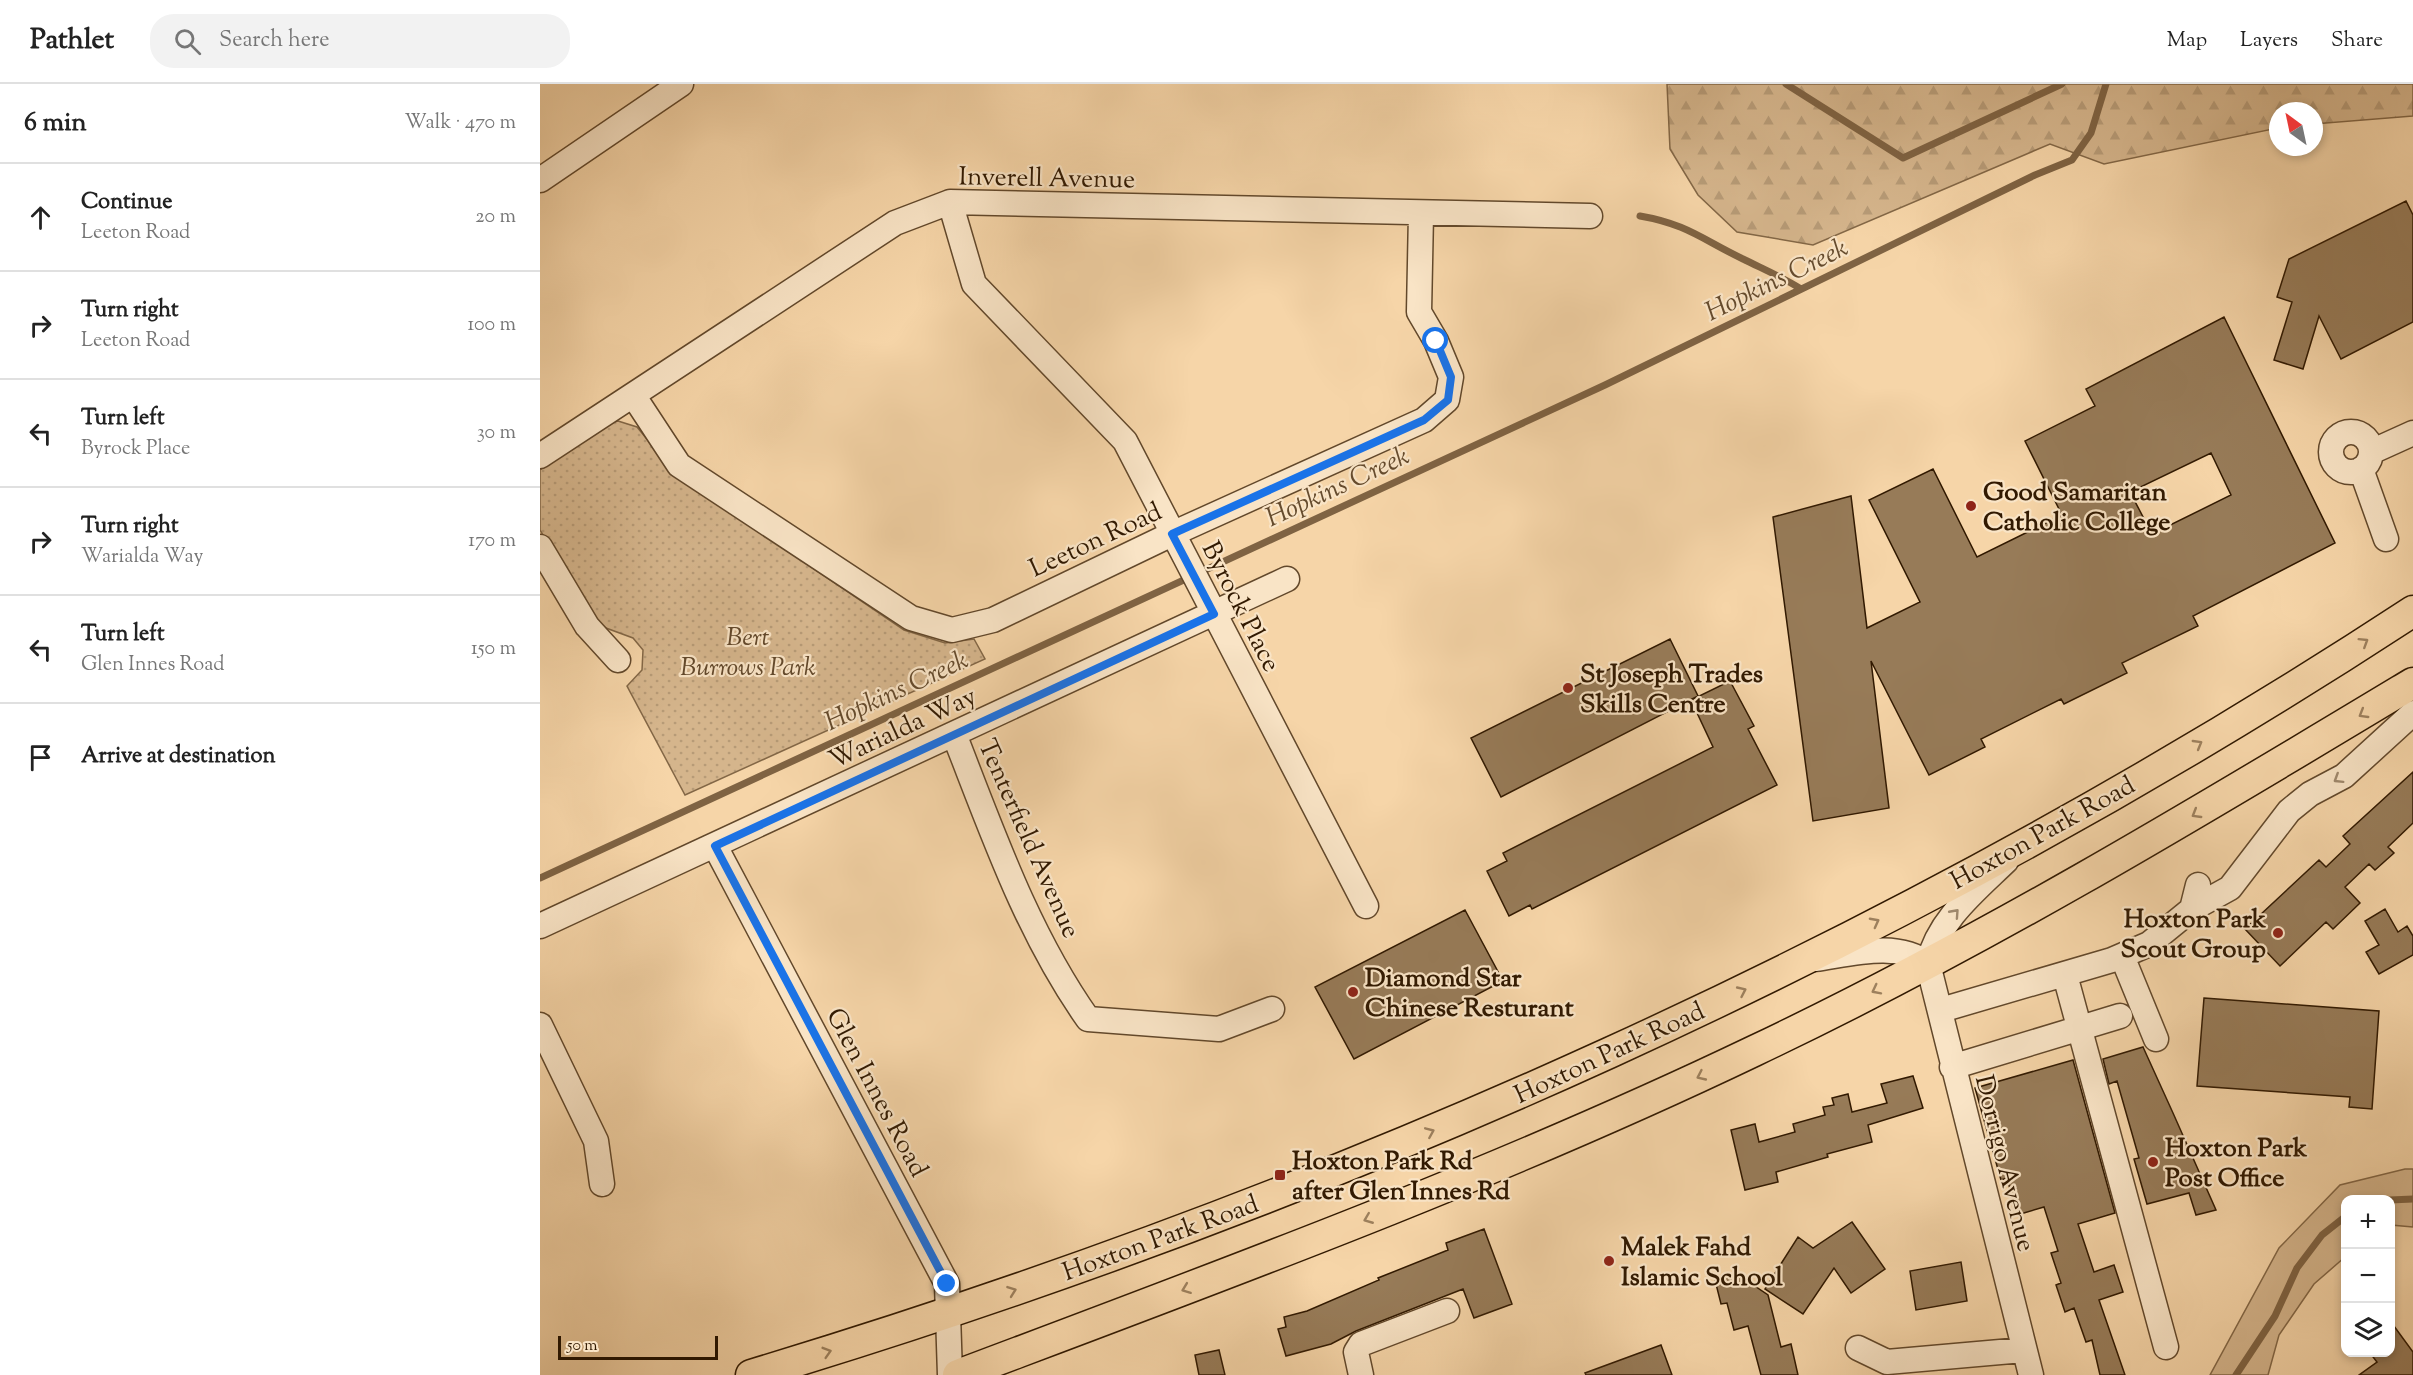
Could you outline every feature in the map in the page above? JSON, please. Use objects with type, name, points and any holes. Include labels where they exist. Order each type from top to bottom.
[{"type":"main road","name":"Hoxton Park Road","points":[[751,1375],[950,1314],[1308,1182],[1550,1081],[1805,960],[2029,840],[2236,722],[2413,611]]},
{"type":"main road","points":[[958,1375],[1326,1237],[1584,1131],[1758,1050],[1928,964],[2085,879],[2413,683]]},
{"type":"street","points":[[540,180],[681,84]]},
{"type":"street","name":"Inverell Avenue","points":[[540,456],[895,222],[950,202],[1590,216]]},
{"type":"street","name":"Byrock Place","points":[[950,202],[974,284],[1125,441],[1366,906]]},
{"type":"street","name":"Leeton Road","points":[[633,395],[679,465],[911,618],[952,630],[993,620],[1172,534],[1424,420],[1448,400],[1451,377],[1436,341],[1419,312],[1421,214]]},
{"type":"street","points":[[2386,539],[2366,461],[2413,433]]},
{"type":"street","points":[[540,547],[587,626],[618,660]]},
{"type":"street","name":"Warialda Way","points":[[540,926],[1287,579]]},
{"type":"street","points":[[1941,1010],[2065,975],[2122,956],[2149,944],[2192,909],[2230,888],[2289,811],[2310,794],[2344,776],[2413,712]]},
{"type":"street","name":"Tenterfield Avenue","points":[[954,734],[1013,885],[1069,992],[1088,1019],[1219,1029],[1272,1009]]},
{"type":"street","points":[[1805,960],[1898,950],[1916,954],[1928,964],[1932,944],[1943,926],[1972,894],[2029,840]]},
{"type":"street","name":"Glen Innes Road","points":[[715,846],[947,1284],[950,1314],[950,1375]]},
{"type":"street","points":[[2192,909],[2198,885]]},
{"type":"street","points":[[2122,956],[2156,1039]]},
{"type":"street","name":"Dorrigo Avenue","points":[[1928,964],[2031,1375]]},
{"type":"street","points":[[2065,975],[2166,1347]]},
{"type":"street","points":[[1952,1067],[2120,1016]]},
{"type":"street","points":[[540,1025],[596,1141],[602,1184]]},
{"type":"street","points":[[1361,1375],[1356,1352],[1361,1344],[1448,1311]]},
{"type":"street","points":[[1858,1348],[1887,1362],[2023,1350]]},
{"type":"green space","points":[[1667,84],[2413,84],[2413,116],[2323,123],[2323,102],[2269,102],[2269,130],[2104,164],[2050,144],[1813,245],[1737,232],[1698,195],[1670,149]]},
{"type":"green space","name":"Bert Burrows Park","points":[[618,421],[637,427],[677,476],[904,630],[945,643],[974,639],[985,659],[685,795],[627,686],[642,670],[643,650],[633,638],[606,628],[589,614],[540,530],[540,470],[610,423]]},
{"type":"green space","points":[[2413,1169],[2413,1227],[2395,1225],[2395,1195],[2341,1195],[2341,1260],[2314,1284],[2279,1335],[2268,1375],[2210,1375],[2279,1248],[2340,1185]]},
{"type":"building","points":[[2406,201],[2413,215],[2413,322],[2341,359],[2319,316],[2303,369],[2274,360],[2292,302],[2277,297],[2289,259]]},
{"type":"building","points":[[2224,317],[2335,543],[2193,616],[2198,626],[2122,663],[2127,673],[2064,704],[2061,699],[1981,739],[1985,747],[1929,775],[1871,661],[1889,808],[1813,821],[1773,517],[1851,496],[1867,628],[1920,602],[1869,500],[1933,469],[1977,557],[2062,515],[2025,441],[2095,406],[2086,389]],"holes":[[[2211,453],[2231,495],[2152,534],[2130,492]]]},
{"type":"building","points":[[1670,639],[1698,696],[1501,797],[1471,738]]},
{"type":"building","points":[[1730,681],[1754,726],[1748,729],[1777,785],[1532,909],[1530,905],[1509,916],[1487,871],[1507,861],[1503,853],[1713,747],[1691,700]]},
{"type":"building","points":[[2413,772],[2413,823],[2388,847],[2394,853],[2375,870],[2369,864],[2345,887],[2360,903],[2333,929],[2326,922],[2280,966],[2245,929],[2319,860],[2326,867],[2350,844],[2343,836]]},
{"type":"building","points":[[2385,909],[2398,932],[2407,926],[2413,936],[2413,955],[2379,974],[2366,952],[2379,945],[2365,921]]},
{"type":"building","points":[[1465,910],[1503,981],[1354,1059],[1315,987]]},
{"type":"building","points":[[2204,998],[2379,1011],[2372,1109],[2349,1107],[2350,1097],[2197,1086]]},
{"type":"building","points":[[2143,1047],[2216,1210],[2196,1215],[2189,1193],[2147,1204],[2134,1159],[2139,1158],[2117,1081],[2109,1084],[2103,1059]]},
{"type":"building","points":[[2073,1060],[2115,1213],[2078,1224],[2094,1272],[2114,1265],[2123,1292],[2099,1300],[2125,1375],[2100,1375],[2092,1340],[2086,1342],[2074,1308],[2065,1312],[2056,1285],[2061,1283],[2051,1253],[2058,1251],[2044,1207],[2017,1215],[2007,1178],[2001,1180],[1975,1088]]},
{"type":"building","points":[[1913,1076],[1923,1108],[1868,1125],[1872,1142],[1827,1154],[1828,1157],[1776,1172],[1778,1182],[1745,1190],[1731,1130],[1755,1124],[1759,1142],[1795,1132],[1793,1124],[1825,1115],[1823,1107],[1834,1105],[1832,1098],[1848,1094],[1852,1112],[1887,1103],[1881,1084]]},
{"type":"building","points":[[1852,1222],[1885,1269],[1851,1293],[1834,1268],[1803,1314],[1765,1289],[1798,1237],[1813,1248]]},
{"type":"building","points":[[1484,1229],[1512,1304],[1474,1318],[1463,1289],[1356,1331],[1331,1344],[1286,1356],[1278,1329],[1286,1327],[1284,1317],[1307,1311],[1379,1280],[1378,1278],[1448,1250],[1446,1243]]},
{"type":"building","points":[[1961,1262],[1967,1301],[1916,1310],[1910,1271]]},
{"type":"building","points":[[1737,1274],[1768,1295],[1781,1347],[1791,1344],[1798,1375],[1761,1375],[1748,1326],[1734,1330],[1727,1303],[1721,1304],[1715,1280]]},
{"type":"building","points":[[2395,1327],[2413,1352],[2413,1375],[2359,1375],[2377,1362],[2373,1357],[2395,1357]]},
{"type":"building","points":[[1661,1345],[1672,1375],[1586,1375],[1585,1373]]},
{"type":"building","points":[[1219,1350],[1225,1375],[1199,1375],[1195,1355]]},
{"type":"waterway","points":[[1786,84],[1903,158],[2062,84]]},
{"type":"waterway","name":"Hopkins Creek","points":[[540,878],[1605,385],[2035,175],[2072,160],[2091,133],[2106,84]]},
{"type":"waterway","points":[[1640,216],[1683,228],[1801,289]]},
{"type":"waterway","points":[[2395,1200],[2413,1199]]},
{"type":"waterway","points":[[2236,1375],[2275,1316],[2297,1268],[2322,1235],[2341,1220]]},
{"type":"place","name":"Good Samaritan Catholic College","points":[[1971,506]]},
{"type":"place","name":"St Joseph Trades Skills Centre","points":[[1568,688]]},
{"type":"place","name":"Hoxton Park Scout Group","points":[[2278,933]]},
{"type":"place","name":"Diamond Star Chinese Resturant","points":[[1353,992]]},
{"type":"place","name":"Hoxton Park Post Office","points":[[2153,1162]]},
{"type":"place","name":"Hoxton Park Rd after Glen Innes Rd","points":[[1280,1175]]},
{"type":"place","name":"Malek Fahd Islamic School","points":[[1609,1261]]},
{"type":"route","points":[[947,1284],[715,846],[1214,614],[1172,534],[1424,420],[1448,400],[1451,377],[1436,341]]}]
